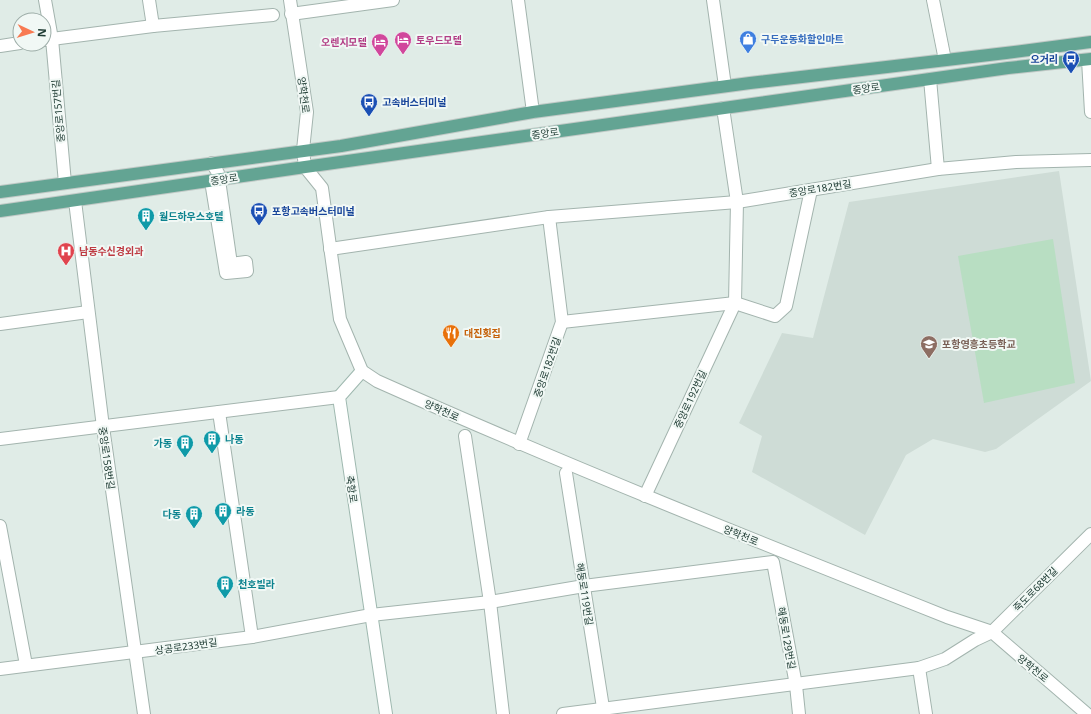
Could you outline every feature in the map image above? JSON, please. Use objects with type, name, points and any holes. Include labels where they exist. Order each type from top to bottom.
[{"type":"main road","name":"중앙로","points":[[0,192],[341,146],[533,112],[725,86],[1091,42]]},
{"type":"main road","name":"중앙로","points":[[0,211],[1008,68],[1089,59]]},
{"type":"street","name":"중앙로157번길","points":[[45,0],[46,12]]},
{"type":"street","points":[[149,0],[153,26]]},
{"type":"street","name":"양학천로","points":[[290,0],[307,112],[303,150],[304,167]]},
{"type":"street","points":[[292,14],[393,0]]},
{"type":"street","points":[[518,0],[533,112]]},
{"type":"street","points":[[712,0],[725,86]]},
{"type":"street","points":[[934,0],[945,60]]},
{"type":"street","points":[[52,39],[153,26],[273,15]]},
{"type":"street","points":[[0,46],[12,45]]},
{"type":"street","name":"중앙로157번길","points":[[50,52],[65,183]]},
{"type":"street","points":[[1089,59],[1091,112]]},
{"type":"street","points":[[930,79],[938,169]]},
{"type":"street","name":"중앙로192번길","points":[[645,496],[735,303],[737,202],[724,108]]},
{"type":"street","name":"중앙로182번길","points":[[330,249],[549,217],[737,202],[938,169],[1016,162],[1091,160]]},
{"type":"street","points":[[212,163],[218,173],[215,180],[226,273],[247,270],[246,262],[231,264],[215,180]]},
{"type":"street","points":[[0,439],[338,397],[362,371],[340,319],[322,188],[304,167]]},
{"type":"street","points":[[562,322],[735,303],[775,316],[786,306],[811,190]]},
{"type":"street","name":"중앙로158번길","points":[[75,201],[103,427],[144,714]]},
{"type":"street","name":"중앙로182번길","points":[[519,444],[562,322],[549,217]]},
{"type":"street","points":[[0,324],[88,312]]},
{"type":"street","name":"양학천로","points":[[362,371],[377,381],[519,444],[947,617],[992,632],[1088,714]]},
{"type":"street","name":"축항로","points":[[338,397],[386,714]]},
{"type":"street","points":[[219,412],[252,637]]},
{"type":"street","points":[[465,436],[490,602],[503,714]]},
{"type":"street","name":"해동로119번길","points":[[566,473],[604,711]]},
{"type":"street","points":[[0,526],[26,665]]},
{"type":"street","name":"죽도로68번길","points":[[563,714],[604,711],[918,668],[945,659],[975,640],[992,632],[1091,534]]},
{"type":"street","name":"해동로129번길","points":[[584,586],[773,562],[796,685],[799,714]]},
{"type":"street","points":[[371,615],[490,602],[584,586]]},
{"type":"street","name":"상공로233번길","points":[[0,669],[252,637],[371,615]]},
{"type":"street","points":[[918,668],[926,714]]},
{"type":"shaded area","name":"포항영흥초등학교","points":[[1059,171],[1091,381],[996,449],[985,452],[933,439],[906,455],[865,535],[752,472],[762,436],[739,423],[782,333],[813,338],[849,202]]},
{"type":"green space","points":[[1053,239],[1075,383],[984,403],[958,256]]},
{"type":"place","name":"구두운동화할인마트","points":[[748,54]]},
{"type":"place","name":"토우드모텔","points":[[403,55]]},
{"type":"place","name":"오렌지모텔","points":[[380,57]]},
{"type":"place","name":"오거리","points":[[1071,74]]},
{"type":"place","name":"고속버스터미널","points":[[369,117]]},
{"type":"place","name":"포항고속버스터미널","points":[[259,226]]},
{"type":"place","name":"월드하우스호텔","points":[[146,231]]},
{"type":"place","name":"남동수신경외과","points":[[66,266]]},
{"type":"place","name":"대진횟집","points":[[451,348]]},
{"type":"place","name":"포항영흥초등학교","points":[[929,359]]},
{"type":"place","name":"나동","points":[[212,454]]},
{"type":"place","name":"가동","points":[[185,458]]},
{"type":"place","name":"라동","points":[[223,526]]},
{"type":"place","name":"다동","points":[[194,529]]},
{"type":"place","name":"천호빌라","points":[[225,599]]}]
